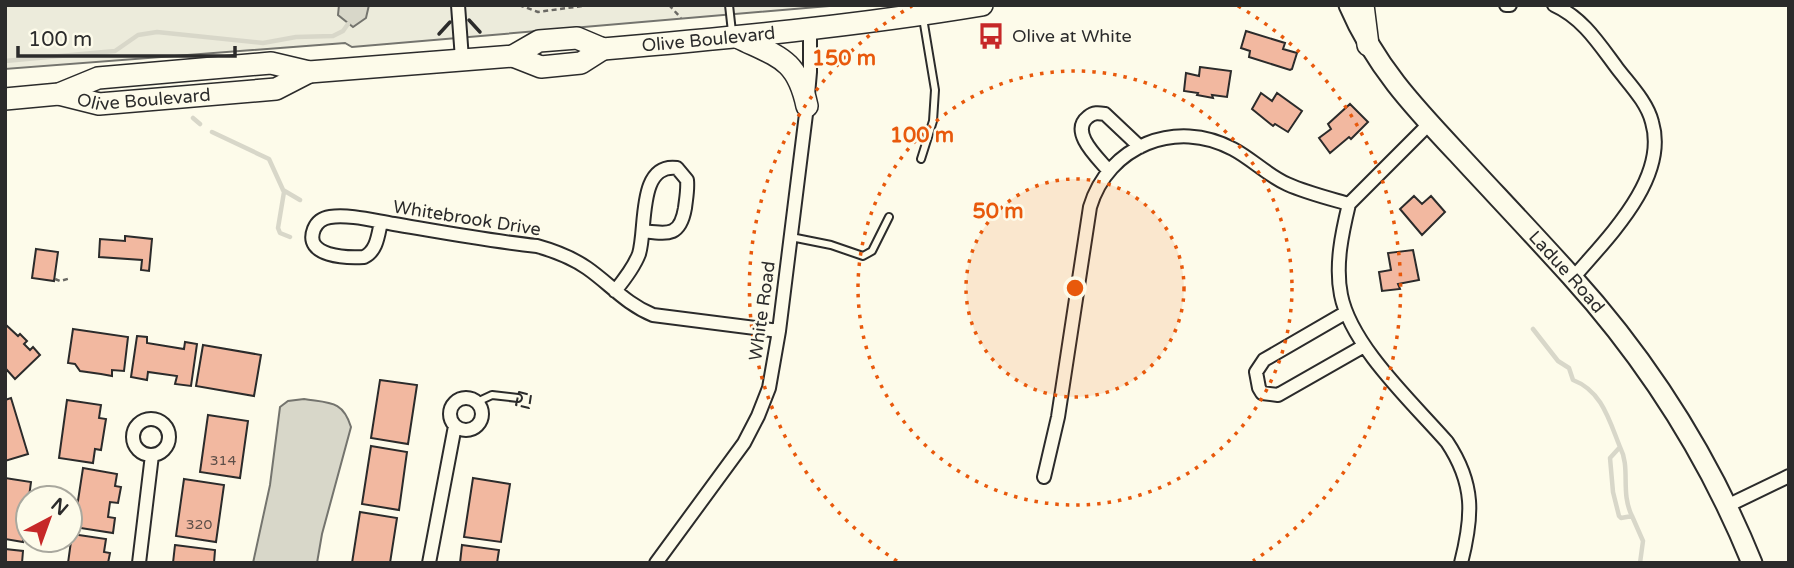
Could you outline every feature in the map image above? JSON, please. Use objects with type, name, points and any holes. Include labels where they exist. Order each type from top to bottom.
[{"type":"main road","name":"Olive Boulevard","points":[[5,99],[59,94],[99,78],[271,63],[309,72],[513,56],[539,41],[576,38],[603,49],[810,30],[923,16],[982,5]]},
{"type":"main road","name":"Ladue Road","points":[[1349,5],[1368,45],[1397,88],[1573,278],[1630,346],[1687,430],[1727,506],[1752,563]]},
{"type":"main road","points":[[1363,5],[1368,45]]},
{"type":"main road","points":[[734,38],[776,56],[794,70],[803,87],[807,106]]},
{"type":"street","points":[[458,5],[462,59]]},
{"type":"street","points":[[1554,5],[1578,19],[1590,31],[1641,100],[1652,120],[1655,135],[1650,170],[1634,203],[1573,278]]},
{"type":"street","name":"White Road","points":[[656,563],[736,454],[758,416],[769,388],[779,331],[807,106],[810,30]]},
{"type":"street","points":[[1108,170],[1083,138],[1082,126],[1088,117],[1105,114],[1140,146]]},
{"type":"street","points":[[1430,123],[1349,204],[1344,222],[1339,269],[1340,293],[1346,313],[1364,346],[1447,442],[1459,460],[1470,496],[1466,542],[1461,563]]},
{"type":"street","points":[[1044,477],[1058,416],[1090,207],[1108,170],[1140,146],[1170,136],[1194,136],[1232,148],[1286,184],[1349,204]]},
{"type":"street","points":[[615,291],[638,255],[652,176],[664,168],[677,168],[687,181],[682,221],[677,229],[671,232],[643,232]]},
{"type":"street","name":"Whitebrook Drive","points":[[381,222],[373,251],[364,257],[327,254],[315,246],[313,240],[312,233],[316,224],[328,217],[381,222],[555,251],[587,268],[637,309],[653,315],[779,331]]},
{"type":"street","points":[[1346,313],[1264,360],[1256,372],[1259,388],[1262,393],[1278,395],[1364,346]]},
{"type":"street","points":[[429,563],[455,426],[450,411],[455,401],[466,397],[477,402],[482,415],[478,425],[464,430],[455,426]]},
{"type":"street","points":[[139,563],[152,455]]},
{"type":"street","points":[[1727,506],[1789,476]]},
{"type":"lane","points":[[729,5],[734,38]]},
{"type":"lane","points":[[921,159],[933,121],[935,90],[923,16]]},
{"type":"lane","points":[[789,237],[831,245],[863,256],[872,251],[889,217]]},
{"type":"lane","points":[[477,402],[492,395],[518,398]]},
{"type":"path","points":[[519,5],[538,12],[589,5]]},
{"type":"path","points":[[669,5],[681,18]]},
{"type":"path","points":[[55,279],[60,281],[71,278]]},
{"type":"shaded area","points":[[5,5],[841,5],[352,47],[345,43],[5,69]]},
{"type":"shaded area","points":[[339,5],[369,5],[366,18],[353,27],[338,15]]},
{"type":"shaded area","points":[[304,399],[334,404],[344,412],[351,427],[322,534],[317,563],[253,563],[270,485],[280,407],[288,401]]},
{"type":"building","points":[[1246,31],[1285,43],[1283,49],[1297,53],[1292,69],[1249,57],[1250,51],[1241,48]]},
{"type":"building","points":[[1200,67],[1231,71],[1227,97],[1212,95],[1213,98],[1184,91],[1186,73],[1199,76]]},
{"type":"building","points":[[1261,93],[1272,101],[1277,93],[1302,111],[1288,132],[1275,124],[1273,126],[1252,109]]},
{"type":"building","points":[[1350,104],[1368,122],[1351,139],[1349,137],[1330,153],[1319,138],[1331,129],[1328,124]]},
{"type":"building","points":[[1414,196],[1422,204],[1431,196],[1445,212],[1422,235],[1400,209]]},
{"type":"building","points":[[125,236],[152,239],[149,271],[141,270],[142,260],[99,257],[100,239],[125,241]]},
{"type":"building","points":[[36,249],[58,252],[54,281],[32,278]]},
{"type":"building","points":[[1413,250],[1419,280],[1398,284],[1400,289],[1382,291],[1379,272],[1391,270],[1388,253]]},
{"type":"building","points":[[5,324],[27,341],[24,344],[30,350],[33,347],[40,355],[15,379],[7,370],[5,372]]},
{"type":"building","points":[[73,329],[128,337],[124,371],[112,370],[112,376],[80,371],[75,364],[68,363]]},
{"type":"building","points":[[137,336],[147,337],[147,343],[184,349],[185,342],[197,344],[191,386],[175,384],[177,376],[148,372],[147,380],[131,377]]},
{"type":"building","points":[[203,345],[261,355],[254,396],[196,386]]},
{"type":"building","points":[[380,380],[417,385],[408,444],[371,438]]},
{"type":"building","points":[[11,398],[28,454],[5,461],[5,400]]},
{"type":"building","points":[[67,400],[101,405],[99,418],[106,419],[101,450],[95,449],[93,463],[59,458]]},
{"type":"building","points":[[208,415],[248,421],[240,478],[200,472]]},
{"type":"building","points":[[371,446],[407,452],[399,510],[362,504]]},
{"type":"building","points":[[83,468],[117,474],[115,486],[121,487],[118,503],[110,502],[108,517],[115,518],[113,533],[84,529],[84,484],[81,484]]},
{"type":"building","points":[[5,478],[31,482],[14,484],[14,540],[5,539]]},
{"type":"building","points":[[473,478],[510,484],[501,542],[464,537]]},
{"type":"building","points":[[184,479],[224,485],[216,542],[176,536]]},
{"type":"building","points":[[360,512],[397,518],[390,563],[352,563]]},
{"type":"building","points":[[84,536],[106,539],[104,552],[110,553],[108,563],[68,563],[69,554],[84,554]]},
{"type":"building","points":[[175,545],[215,550],[214,563],[173,563]]},
{"type":"building","points":[[462,545],[499,550],[497,563],[460,563]]},
{"type":"building","points":[[5,549],[14,550],[14,554],[23,554],[22,563],[5,563]]},
{"type":"waterway","points":[[5,61],[115,51],[138,35],[157,32],[263,43],[296,37],[333,36],[343,31],[348,24]]},
{"type":"waterway","points":[[193,118],[200,124]]},
{"type":"waterway","points":[[212,132],[269,159],[284,192],[278,228],[280,233],[290,237]]},
{"type":"waterway","points":[[283,190],[300,200]]},
{"type":"waterway","points":[[1533,329],[1558,361],[1569,368],[1573,380],[1591,391],[1598,399],[1608,417],[1620,447],[1610,458],[1613,492],[1619,516],[1632,516],[1643,541],[1640,563]]},
{"type":"waterway","points":[[1620,447],[1625,463],[1628,507],[1632,516]]},
{"type":"fence","points":[[519,392],[531,395],[529,408],[516,405],[519,392]]},
{"type":"wall","points":[[469,20],[480,32]]},
{"type":"wall","points":[[439,34],[450,22]]},
{"type":"place","name":"Olive at White","points":[[991,36]]}]
